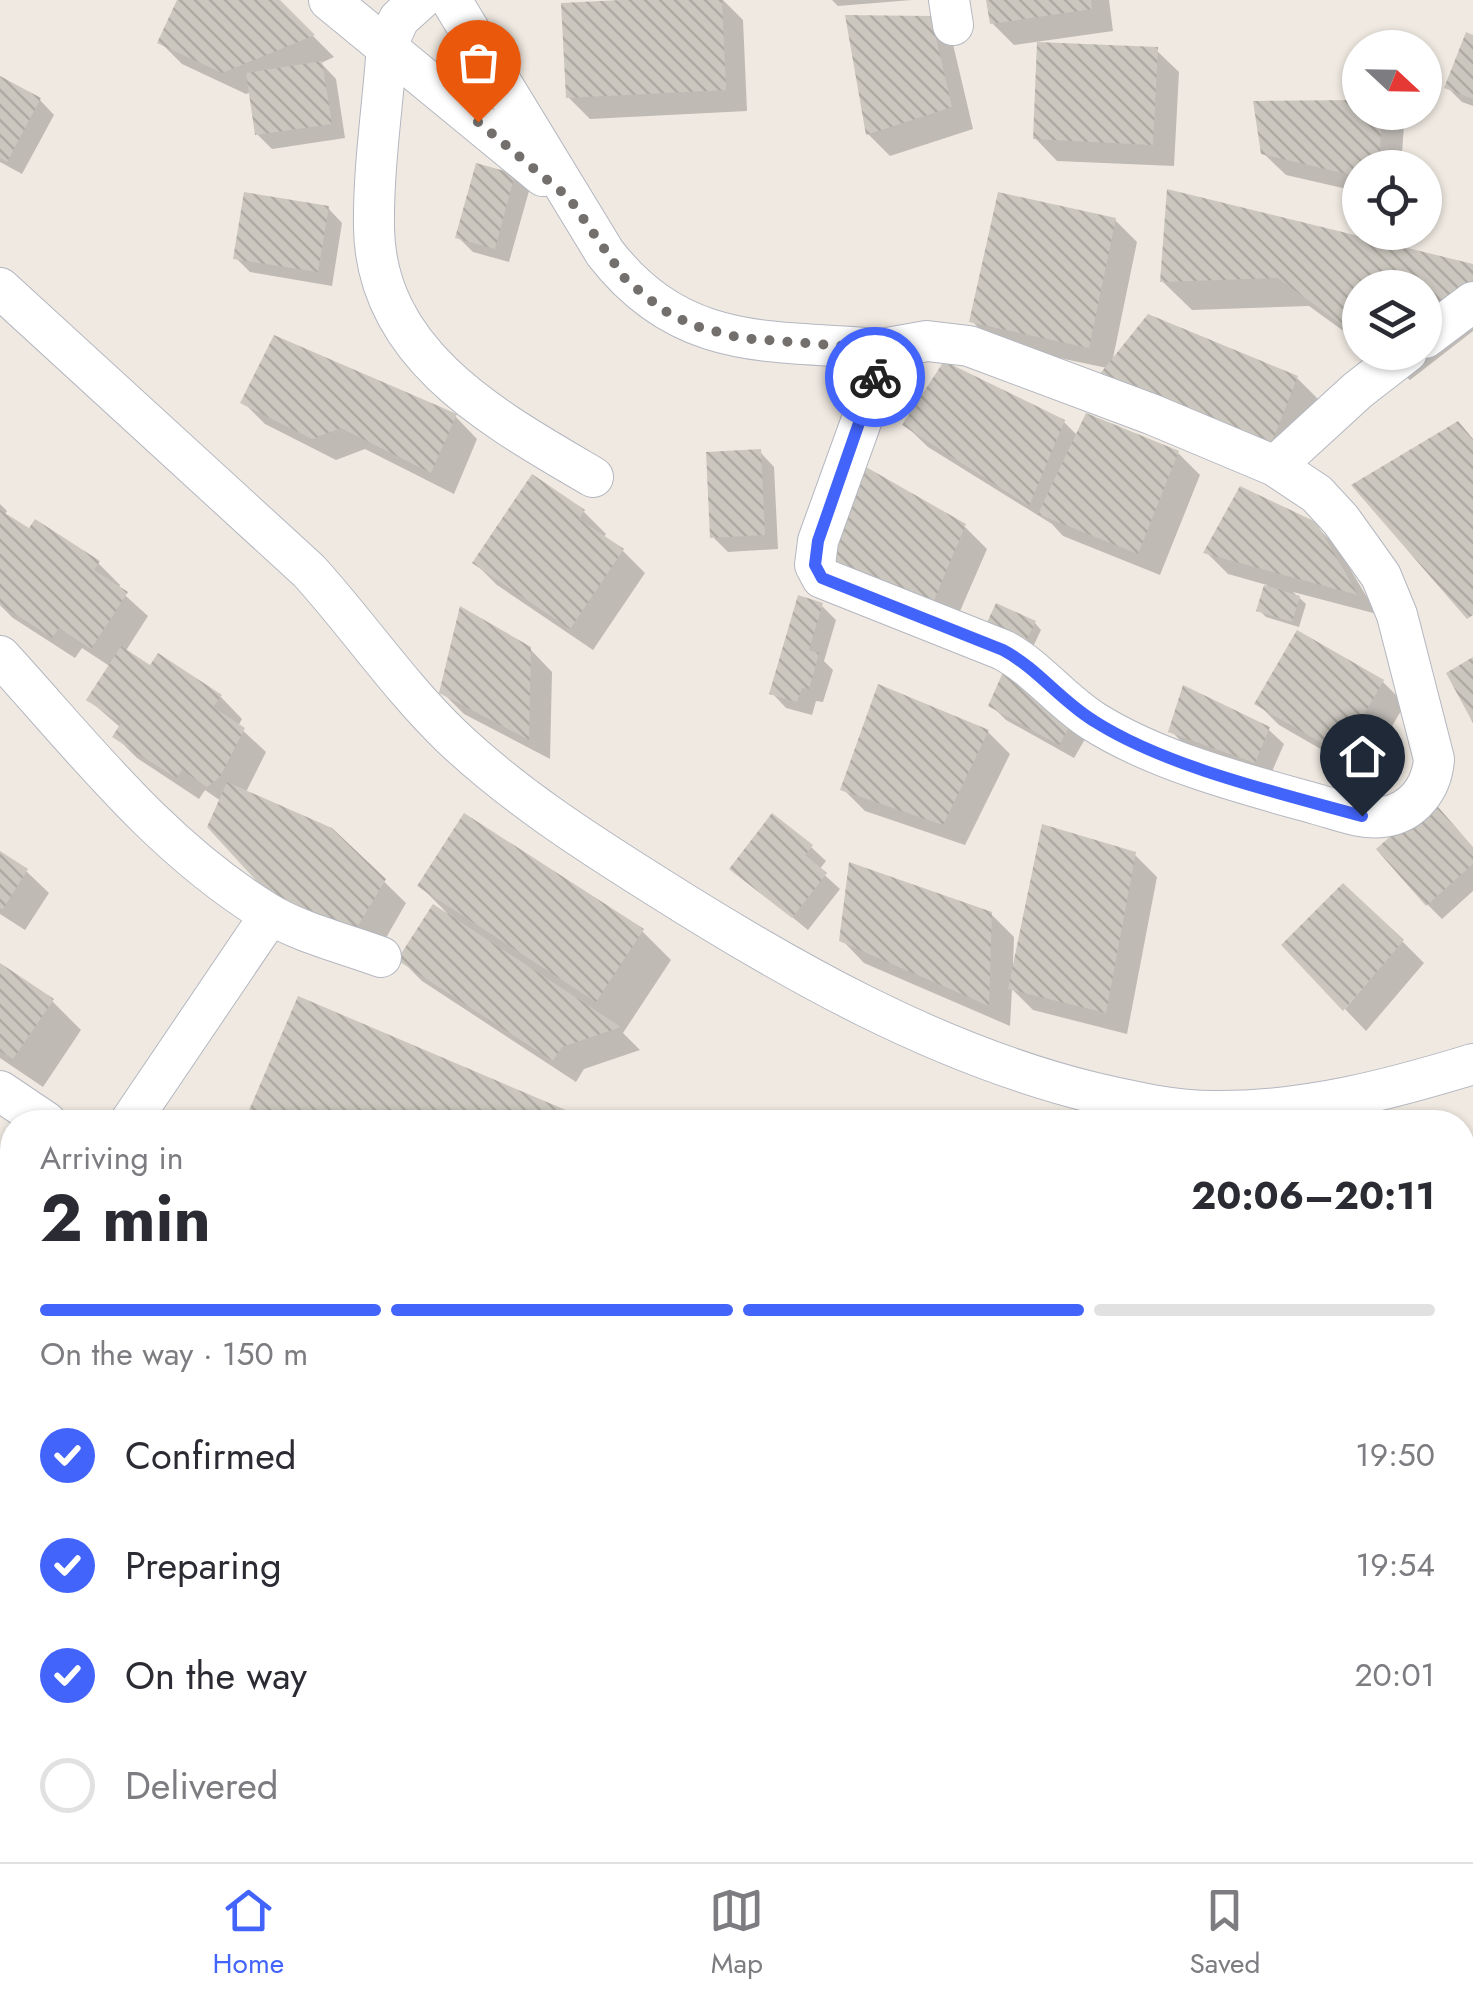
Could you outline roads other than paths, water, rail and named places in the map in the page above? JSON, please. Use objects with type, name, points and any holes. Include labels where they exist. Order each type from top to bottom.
[{"type":"street","points":[[329,0],[569,198]]},
{"type":"street","points":[[420,0],[399,19],[387,46],[374,227],[378,268],[387,300],[417,349],[460,391],[593,477]]},
{"type":"street","points":[[451,0],[569,198],[626,280],[663,310],[692,325],[740,338],[882,349],[927,341],[969,346],[1151,414],[1275,466],[1317,494],[1381,576],[1398,615],[1434,760],[1430,782],[1421,797],[1396,814],[1380,818],[1345,812],[1260,788],[1145,747],[1095,722],[1003,650],[822,578],[815,565],[818,541],[866,408],[882,349]]},
{"type":"street","points":[[0,288],[309,571],[422,708],[456,740],[512,788],[609,856],[754,948],[925,1035],[976,1057],[1056,1083],[1142,1104],[1194,1110]]},
{"type":"street","points":[[1442,325],[1473,302]]},
{"type":"street","points":[[1275,466],[1383,370]]},
{"type":"street","points":[[0,656],[122,794],[170,842],[270,915],[381,958]]},
{"type":"street","points":[[138,1110],[270,915]]},
{"type":"street","points":[[1250,1110],[1290,1108],[1364,1095],[1473,1064]]},
{"type":"street","points":[[0,1091],[28,1110]]}]
